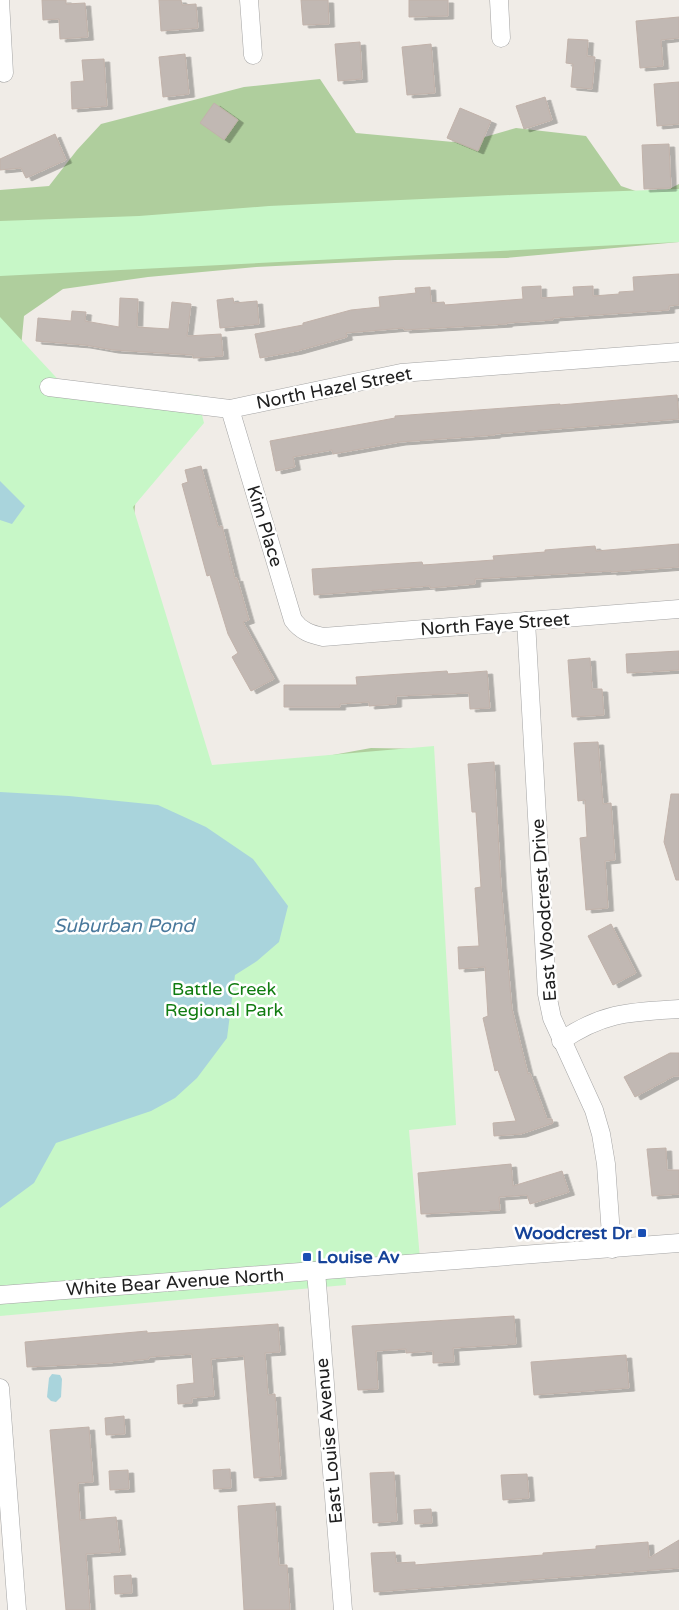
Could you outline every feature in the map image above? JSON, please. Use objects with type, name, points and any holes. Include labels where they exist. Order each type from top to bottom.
[{"type":"street","points":[[0,0],[4,73]]},
{"type":"street","points":[[249,0],[253,55]]},
{"type":"street","points":[[499,0],[501,38]]},
{"type":"street","name":"North Hazel Street","points":[[49,387],[230,409],[401,373],[679,352]]},
{"type":"street","name":"Kim Place","points":[[230,409],[293,620],[300,629],[311,635]]},
{"type":"street","name":"North Faye Street","points":[[311,635],[323,637],[679,609]]},
{"type":"street","name":"East Woodcrest Drive","points":[[526,621],[547,994],[552,1018],[594,1110],[601,1134],[606,1164],[612,1249]]},
{"type":"street","points":[[561,1041],[577,1030],[623,1013],[679,1009]]},
{"type":"street","name":"White Bear Avenue North","points":[[0,1295],[679,1243]]},
{"type":"street","name":"East Louise Avenue","points":[[316,1271],[343,1610]]},
{"type":"street","points":[[0,1388],[17,1610]]},
{"type":"green space","points":[[320,79],[356,133],[464,143],[516,128],[586,136],[621,186],[653,197],[679,184],[679,242],[506,258],[395,260],[256,267],[148,277],[63,289],[24,316],[19,368],[136,495],[134,518],[163,766],[272,766],[371,748],[429,749],[0,1208],[0,190],[49,186],[77,150],[101,124],[244,87]]},
{"type":"green space","points":[[679,189],[679,242],[0,276],[0,221],[139,216],[269,206]]},
{"type":"green space","name":"Battle Creek Regional Park","points":[[0,317],[66,388],[197,395],[204,423],[133,507],[212,765],[434,746],[456,1125],[409,1130],[420,1259],[345,1267],[346,1285],[0,1316]]},
{"type":"water","points":[[0,481],[25,506],[12,524],[0,520]]},
{"type":"water","name":"Suburban Pond","points":[[0,792],[69,796],[158,805],[206,827],[253,859],[288,906],[279,942],[257,961],[235,975],[227,1038],[197,1078],[175,1098],[151,1111],[56,1143],[34,1183],[0,1208]]},
{"type":"water","points":[[52,1374],[60,1375],[62,1379],[61,1397],[56,1402],[51,1401],[47,1397],[49,1378]]},
{"type":"building","points":[[42,0],[66,0],[66,4],[85,3],[88,37],[60,39],[59,19],[43,20]]},
{"type":"building","points":[[159,0],[181,0],[182,5],[196,4],[198,28],[161,31]]},
{"type":"building","points":[[301,0],[328,0],[329,24],[303,25]]},
{"type":"building","points":[[409,0],[448,0],[448,16],[409,17]]},
{"type":"building","points":[[679,17],[679,38],[661,40],[663,66],[640,68],[636,21]]},
{"type":"building","points":[[568,39],[588,40],[587,56],[595,57],[592,89],[571,87],[573,64],[566,63]]},
{"type":"building","points":[[360,42],[362,79],[338,81],[335,44]]},
{"type":"building","points":[[431,44],[435,93],[407,95],[402,47]]},
{"type":"building","points":[[185,54],[189,94],[163,97],[159,57]]},
{"type":"building","points":[[104,59],[107,106],[72,109],[71,82],[84,81],[82,60]]},
{"type":"building","points":[[679,82],[679,124],[657,126],[654,84]]},
{"type":"building","points":[[545,97],[552,120],[524,129],[516,106]]},
{"type":"building","points":[[214,103],[238,120],[224,140],[200,123]]},
{"type":"building","points":[[460,108],[491,121],[478,151],[447,138]]},
{"type":"building","points":[[55,134],[66,160],[26,178],[21,168],[0,170],[0,159]]},
{"type":"building","points":[[669,144],[671,188],[644,189],[642,145]]},
{"type":"building","points":[[679,274],[679,305],[669,306],[669,310],[553,318],[553,320],[507,324],[404,330],[404,328],[346,333],[347,337],[297,351],[260,358],[255,334],[303,325],[303,323],[351,310],[380,307],[379,297],[416,293],[415,288],[430,287],[431,303],[444,302],[445,305],[523,299],[522,287],[541,286],[541,298],[574,296],[573,287],[593,286],[593,296],[619,294],[619,292],[634,291],[633,277]]},
{"type":"building","points":[[120,298],[138,299],[137,327],[169,329],[172,302],[191,304],[187,336],[221,334],[223,356],[193,358],[193,355],[113,350],[85,345],[36,341],[38,318],[71,321],[72,311],[86,312],[85,321],[119,327]]},
{"type":"building","points":[[233,298],[234,303],[257,301],[259,324],[220,328],[217,300]]},
{"type":"building","points":[[677,395],[679,419],[400,442],[333,454],[332,450],[293,457],[295,467],[276,471],[270,441],[395,418],[395,416]]},
{"type":"building","points":[[201,466],[218,527],[222,526],[235,579],[237,578],[249,620],[243,622],[274,679],[251,691],[232,657],[238,653],[228,634],[210,575],[207,576],[182,484],[188,482],[185,470]]},
{"type":"building","points":[[679,544],[679,567],[475,579],[475,584],[314,595],[312,569],[422,562],[423,565],[494,560],[493,556],[595,546],[596,551]]},
{"type":"building","points":[[679,651],[679,670],[627,673],[626,654]]},
{"type":"building","points":[[590,658],[592,689],[602,689],[604,715],[572,717],[568,660]]},
{"type":"building","points":[[447,671],[448,674],[487,671],[490,708],[470,709],[469,693],[396,696],[396,704],[369,706],[369,702],[340,704],[340,707],[284,707],[284,685],[357,685],[356,677]]},
{"type":"building","points":[[598,742],[603,804],[611,803],[615,860],[605,861],[608,908],[586,910],[580,838],[587,837],[585,800],[578,801],[574,743]]},
{"type":"building","points":[[494,762],[501,886],[512,1009],[528,1074],[530,1073],[547,1119],[552,1119],[553,1123],[521,1134],[494,1136],[493,1123],[516,1121],[498,1070],[495,1071],[483,1018],[488,1016],[485,967],[459,969],[458,947],[479,946],[475,888],[481,887],[476,812],[472,812],[468,764]]},
{"type":"building","points":[[671,794],[679,794],[679,880],[676,880],[664,842]]},
{"type":"building","points":[[611,924],[636,973],[613,985],[588,936]]},
{"type":"building","points":[[670,1053],[679,1053],[679,1076],[674,1076],[635,1097],[624,1077]]},
{"type":"building","points":[[666,1148],[667,1170],[679,1170],[679,1194],[652,1196],[647,1149]]},
{"type":"building","points":[[511,1164],[513,1186],[562,1171],[569,1192],[530,1204],[527,1195],[499,1197],[500,1210],[421,1214],[418,1173]]},
{"type":"building","points":[[514,1316],[516,1344],[453,1348],[454,1362],[433,1363],[433,1351],[406,1353],[406,1349],[376,1351],[378,1389],[358,1390],[352,1326]]},
{"type":"building","points":[[278,1324],[280,1352],[265,1353],[268,1395],[275,1394],[281,1476],[254,1478],[244,1356],[211,1359],[214,1396],[192,1398],[192,1403],[178,1404],[177,1385],[194,1383],[192,1354],[149,1357],[149,1359],[108,1363],[27,1367],[25,1342],[147,1331],[147,1333]]},
{"type":"building","points":[[626,1355],[629,1388],[534,1395],[531,1362]]},
{"type":"building","points":[[124,1416],[125,1434],[106,1435],[105,1418]]},
{"type":"building","points":[[89,1427],[93,1482],[78,1483],[80,1520],[116,1517],[120,1552],[86,1554],[90,1610],[66,1610],[50,1430]]},
{"type":"building","points":[[230,1469],[231,1488],[214,1489],[213,1470]]},
{"type":"building","points":[[128,1470],[129,1489],[110,1490],[109,1471]]},
{"type":"building","points":[[394,1472],[397,1521],[373,1523],[370,1473]]},
{"type":"building","points":[[527,1474],[529,1498],[503,1500],[501,1475]]},
{"type":"building","points":[[275,1503],[279,1565],[287,1565],[290,1610],[244,1610],[238,1506]]},
{"type":"building","points":[[431,1509],[432,1523],[415,1524],[414,1510]]},
{"type":"building","points":[[679,1540],[679,1568],[374,1592],[371,1553],[395,1552],[396,1563],[415,1562],[415,1565],[543,1555],[543,1553],[596,1549],[596,1546],[648,1542],[649,1558]]},
{"type":"building","points":[[131,1575],[132,1593],[115,1594],[114,1576]]},
{"type":"place","name":"Woodcrest Dr","points":[[642,1233]]},
{"type":"place","name":"Louise Av","points":[[307,1257]]}]
